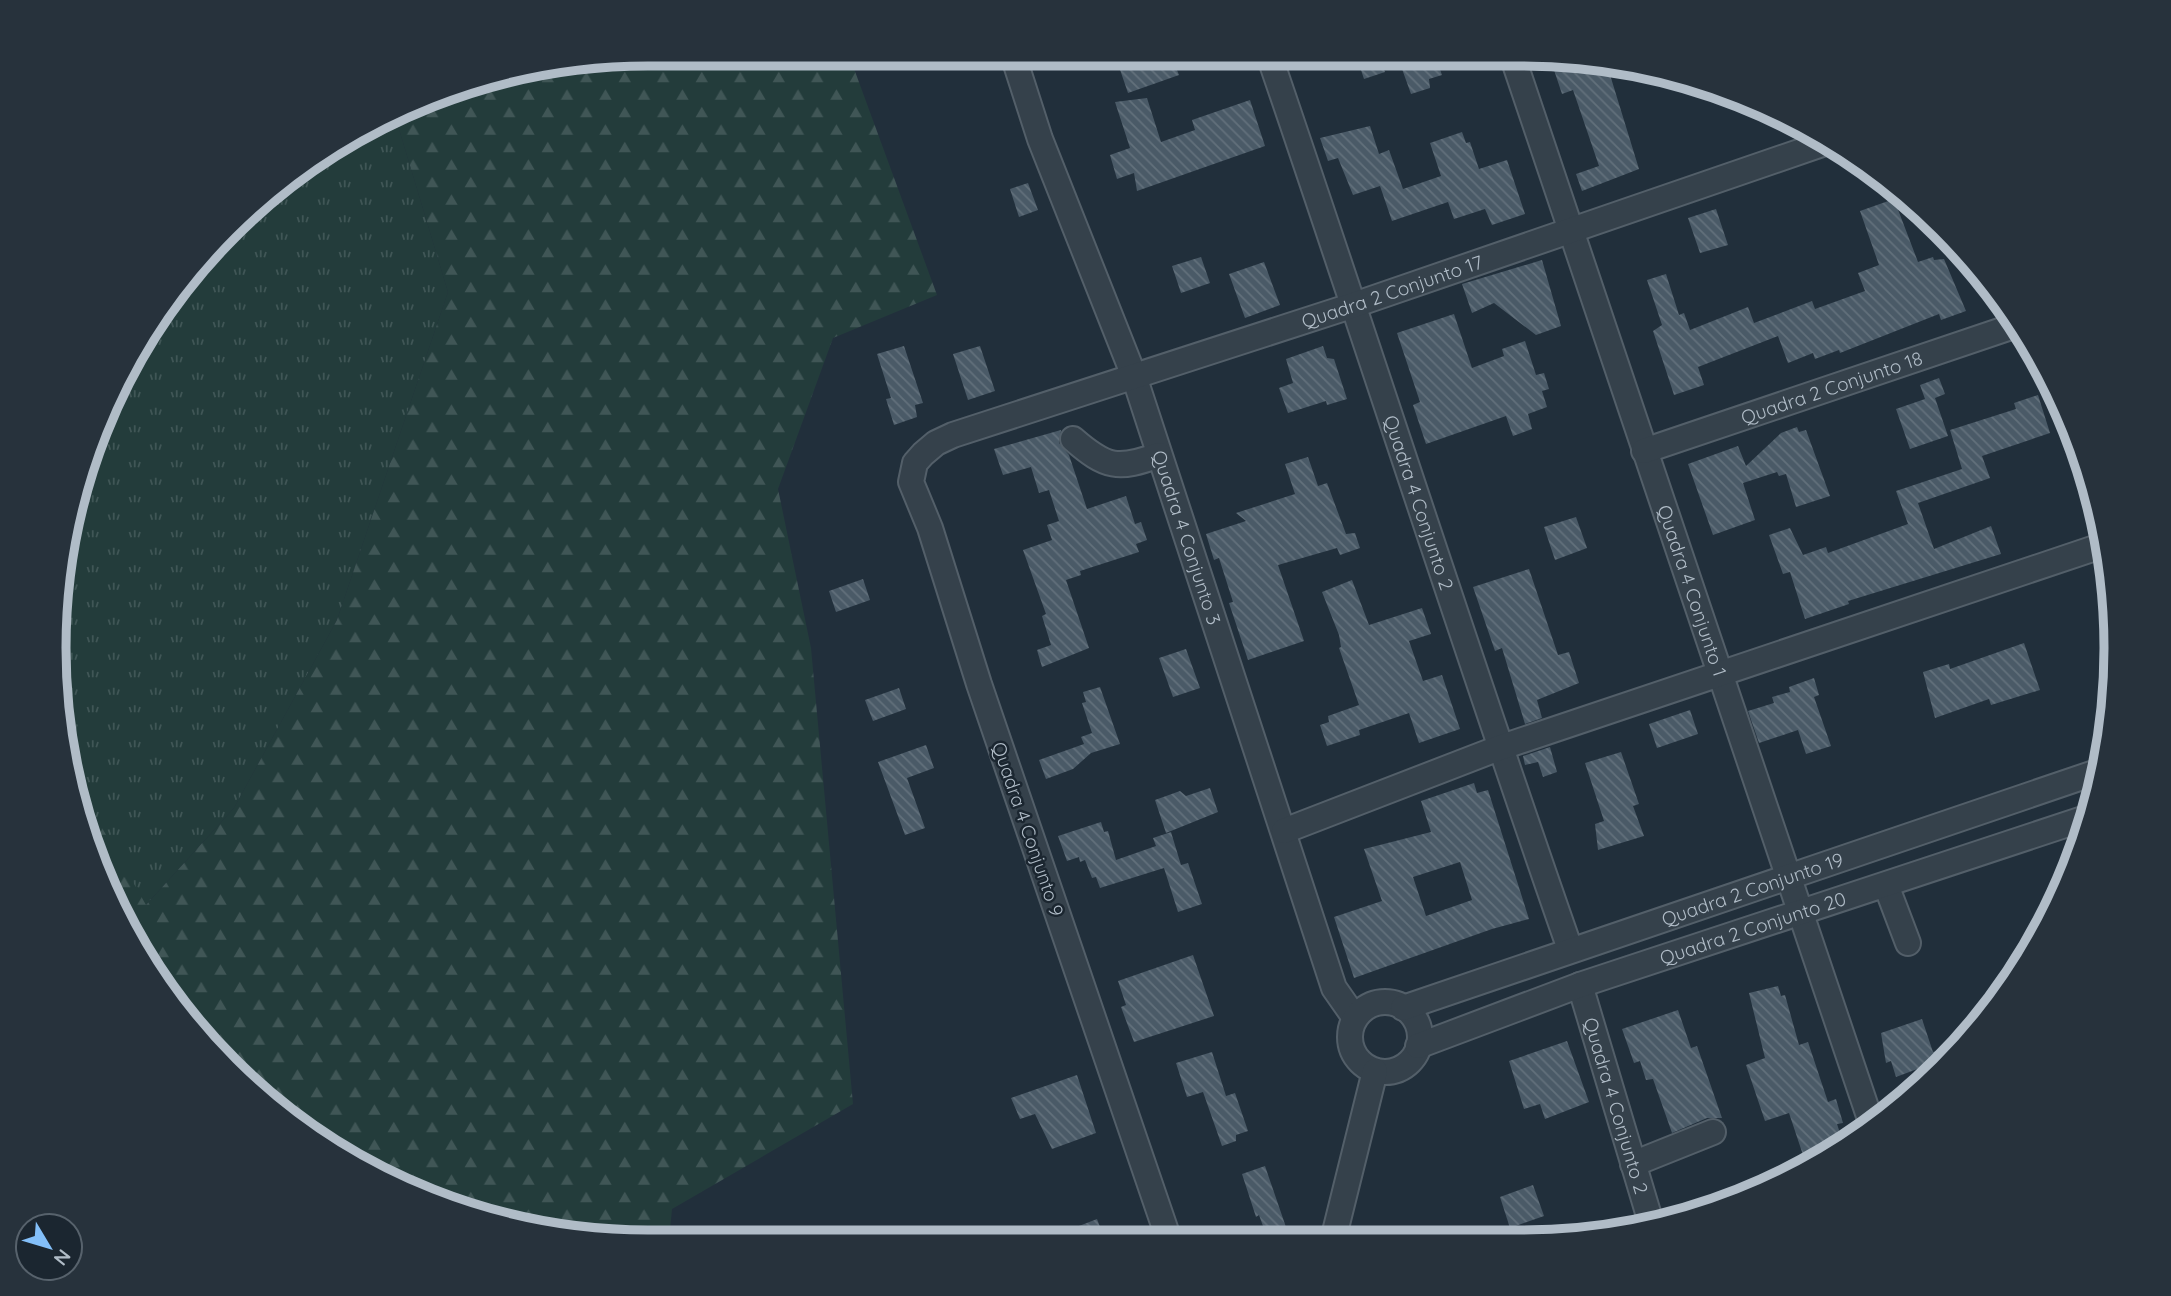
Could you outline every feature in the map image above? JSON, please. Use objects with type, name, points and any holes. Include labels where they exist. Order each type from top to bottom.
[{"type":"street","name":"Quadra 4 Conjunto 3","points":[[1017,66],[1040,139],[1134,376],[1235,693],[1284,831],[1334,988],[1355,1018]]},
{"type":"street","name":"Quadra 4 Conjunto 2","points":[[1273,66],[1499,748],[1570,949]]},
{"type":"street","name":"Quadra 4 Conjunto 1","points":[[1516,66],[1870,1114]]},
{"type":"street","name":"Quadra 2 Conjunto 17","points":[[953,435],[1354,305],[1817,146]]},
{"type":"street","name":"Quadra 2 Conjunto 18","points":[[1644,451],[2008,328]]},
{"type":"street","name":"Quadra 4 Conjunto 9","points":[[953,435],[936,443],[923,454],[915,463],[911,482],[930,528],[988,710],[1166,1230]]},
{"type":"street","points":[[1073,439],[1097,460],[1115,466],[1137,463],[1159,455]]},
{"type":"street","points":[[1284,831],[1499,748],[2095,548]]},
{"type":"street","name":"Quadra 2 Conjunto 19","points":[[1403,1008],[1570,949],[2090,775]]},
{"type":"street","name":"Quadra 2 Conjunto 20","points":[[1418,1046],[1580,985],[2078,821]]},
{"type":"street","points":[[1886,885],[1908,943]]},
{"type":"street","name":"Quadra 4 Conjunto 2","points":[[1580,985],[1648,1215]]},
{"type":"street","points":[[1383,1002],[1403,1008],[1417,1024],[1418,1046],[1407,1064],[1397,1070],[1375,1071],[1357,1059],[1352,1050],[1350,1039],[1355,1018],[1363,1010],[1383,1002]]},
{"type":"street","points":[[1335,1230],[1375,1071]]},
{"type":"street","points":[[1633,1164],[1713,1132]]},
{"type":"green space","points":[[648,66],[853,66],[937,295],[833,338],[778,489],[811,648],[853,1104],[672,1209],[670,1230],[572,1225],[497,1210],[461,1199],[391,1170],[357,1152],[294,1109],[237,1059],[187,1002],[165,971],[126,905],[97,835],[87,801],[146,905],[234,808],[337,620],[448,292],[397,123],[461,97],[497,86],[572,71]]},
{"type":"green space","points":[[397,123],[448,292],[337,620],[234,808],[145,906],[87,802],[71,724],[66,648],[71,572],[86,497],[97,461],[126,391],[144,357],[187,294],[211,265],[237,237],[294,187],[357,144]]},
{"type":"building","points":[[1119,66],[1175,66],[1179,75],[1128,93]]},
{"type":"building","points":[[1360,66],[1383,66],[1385,72],[1364,79]]},
{"type":"building","points":[[1401,66],[1439,66],[1442,75],[1429,79],[1430,88],[1411,94]]},
{"type":"building","points":[[1553,68],[1609,73],[1639,169],[1582,191],[1576,174],[1599,166],[1573,90],[1562,94]]},
{"type":"building","points":[[1147,98],[1161,142],[1195,130],[1192,120],[1250,100],[1265,146],[1137,191],[1134,173],[1117,179],[1110,155],[1130,148],[1115,102]]},
{"type":"building","points":[[1370,126],[1379,154],[1389,150],[1403,189],[1441,176],[1430,143],[1462,132],[1466,143],[1470,142],[1479,169],[1507,160],[1525,214],[1492,225],[1485,209],[1454,219],[1448,202],[1392,221],[1380,186],[1353,195],[1338,158],[1328,161],[1320,138]]},
{"type":"building","points":[[1028,183],[1038,210],[1019,217],[1010,189]]},
{"type":"building","points":[[1892,200],[1895,202],[1918,262],[1933,257],[1934,260],[1944,259],[1966,311],[1941,320],[1939,314],[1840,353],[1839,350],[1815,359],[1813,353],[1788,363],[1778,336],[1698,367],[1704,385],[1674,395],[1653,331],[1662,325],[1647,280],[1666,274],[1679,315],[1684,313],[1690,330],[1748,307],[1754,323],[1812,301],[1815,309],[1865,291],[1858,273],[1879,265],[1860,211]]},
{"type":"building","points":[[1716,209],[1728,245],[1700,253],[1688,218]]},
{"type":"building","points":[[1201,257],[1210,283],[1181,293],[1172,266]]},
{"type":"building","points":[[1542,260],[1561,326],[1536,335],[1494,303],[1472,313],[1462,284]]},
{"type":"building","points":[[1264,262],[1280,305],[1245,318],[1229,274]]},
{"type":"building","points":[[1454,314],[1472,368],[1504,356],[1502,349],[1525,341],[1536,375],[1544,373],[1549,389],[1542,391],[1547,407],[1528,414],[1532,429],[1513,436],[1506,416],[1426,444],[1413,405],[1420,402],[1397,333]]},
{"type":"building","points":[[904,346],[923,403],[915,405],[917,417],[894,425],[886,399],[891,398],[877,354]]},
{"type":"building","points":[[980,346],[995,391],[968,400],[953,354]]},
{"type":"building","points":[[1323,346],[1327,358],[1334,359],[1347,399],[1327,405],[1326,401],[1288,413],[1279,388],[1293,383],[1286,359]]},
{"type":"building","points":[[1939,378],[1945,394],[1935,398],[1948,436],[1910,449],[1896,409],[1925,399],[1920,385]]},
{"type":"building","points":[[2038,395],[2050,433],[1982,456],[1990,478],[1918,503],[1934,549],[1991,526],[2001,554],[1848,601],[1849,604],[1805,619],[1790,572],[1783,574],[1769,535],[1790,528],[1803,555],[1826,547],[1828,553],[1908,524],[1896,491],[1962,469],[1950,430],[2016,409],[2014,403]]},
{"type":"building","points":[[1797,427],[1799,432],[1806,430],[1830,496],[1796,507],[1786,474],[1779,476],[1777,472],[1743,483],[1755,520],[1713,535],[1688,464],[1738,446],[1746,466],[1781,433]]},
{"type":"building","points":[[1061,430],[1059,443],[1069,455],[1087,509],[1126,496],[1135,524],[1141,522],[1147,540],[1136,544],[1139,552],[1080,571],[1081,575],[1066,580],[1089,648],[1042,667],[1037,650],[1051,645],[1042,616],[1046,614],[1023,550],[1052,540],[1047,525],[1059,521],[1049,490],[1039,493],[1031,467],[1003,475],[994,449]]},
{"type":"building","points":[[1308,457],[1318,486],[1327,483],[1346,534],[1355,533],[1360,548],[1340,555],[1337,548],[1278,565],[1304,641],[1248,660],[1229,603],[1233,602],[1219,558],[1214,560],[1206,534],[1246,521],[1236,513],[1295,494],[1285,464]]},
{"type":"building","points":[[1576,517],[1587,548],[1555,560],[1544,527]]},
{"type":"building","points":[[1529,569],[1558,655],[1569,652],[1579,683],[1537,700],[1542,718],[1525,724],[1502,648],[1495,651],[1473,587]]},
{"type":"building","points":[[863,579],[870,600],[836,612],[829,591]]},
{"type":"building","points":[[1352,580],[1369,625],[1422,608],[1431,634],[1409,641],[1423,681],[1442,675],[1460,729],[1419,743],[1409,713],[1359,730],[1360,735],[1327,746],[1320,725],[1329,722],[1328,716],[1359,705],[1339,648],[1339,635],[1322,592]]},
{"type":"building","points":[[2024,643],[2040,690],[1991,705],[1989,699],[1935,718],[1923,672],[1949,664],[1950,669]]},
{"type":"building","points":[[1186,649],[1200,688],[1173,697],[1159,658]]},
{"type":"building","points":[[1814,678],[1819,695],[1814,697],[1831,746],[1806,754],[1798,730],[1759,743],[1748,711],[1774,703],[1772,697],[1790,692],[1789,687]]},
{"type":"building","points":[[1100,687],[1120,744],[1091,753],[1073,769],[1046,779],[1039,760],[1084,744],[1081,737],[1092,733],[1082,703],[1086,702],[1083,692]]},
{"type":"building","points":[[899,688],[906,709],[873,721],[865,700]]},
{"type":"building","points":[[1690,710],[1698,734],[1657,748],[1649,724]]},
{"type":"building","points":[[926,745],[934,768],[907,778],[925,828],[905,835],[878,762]]},
{"type":"building","points":[[1550,747],[1557,772],[1543,777],[1538,762],[1525,765],[1523,756]]},
{"type":"building","points":[[1621,752],[1639,804],[1633,806],[1644,836],[1598,850],[1595,824],[1604,821],[1585,763]]},
{"type":"building","points":[[1474,783],[1477,793],[1488,790],[1529,919],[1492,929],[1354,978],[1334,917],[1382,901],[1364,849],[1431,832],[1421,801]],"holes":[[[1460,862],[1472,900],[1426,916],[1413,877]]]},
{"type":"building","points":[[1210,788],[1218,812],[1166,833],[1155,800],[1180,791],[1186,796]]},
{"type":"building","points":[[1101,822],[1104,832],[1108,831],[1116,860],[1156,846],[1153,838],[1171,832],[1181,865],[1188,863],[1202,904],[1178,912],[1164,868],[1100,888],[1096,877],[1092,878],[1085,860],[1080,862],[1079,857],[1067,861],[1058,836]]},
{"type":"building","points":[[1193,955],[1214,1016],[1134,1042],[1121,1007],[1126,1005],[1118,981]]},
{"type":"building","points":[[1778,986],[1781,996],[1785,995],[1799,1045],[1808,1042],[1828,1102],[1836,1099],[1843,1123],[1837,1124],[1841,1135],[1804,1157],[1789,1113],[1765,1121],[1746,1065],[1765,1058],[1749,993]]},
{"type":"building","points":[[1678,1010],[1691,1048],[1697,1046],[1722,1118],[1707,1118],[1672,1133],[1653,1079],[1646,1080],[1640,1061],[1634,1063],[1622,1029]]},
{"type":"building","points":[[1922,1019],[1933,1052],[1943,1049],[1921,1071],[1920,1068],[1896,1077],[1891,1061],[1886,1063],[1881,1033]]},
{"type":"building","points":[[1567,1041],[1589,1102],[1545,1119],[1540,1104],[1524,1109],[1509,1061]]},
{"type":"building","points":[[1212,1052],[1226,1096],[1235,1093],[1248,1131],[1236,1135],[1236,1141],[1222,1146],[1203,1092],[1187,1097],[1176,1063]]},
{"type":"building","points":[[1077,1075],[1096,1133],[1052,1149],[1035,1114],[1020,1119],[1011,1098]]},
{"type":"building","points":[[1265,1166],[1287,1230],[1264,1230],[1259,1215],[1256,1217],[1242,1174]]},
{"type":"building","points":[[1533,1185],[1544,1216],[1510,1228],[1500,1197]]},
{"type":"building","points":[[1097,1219],[1101,1230],[1080,1230],[1079,1226]]}]
